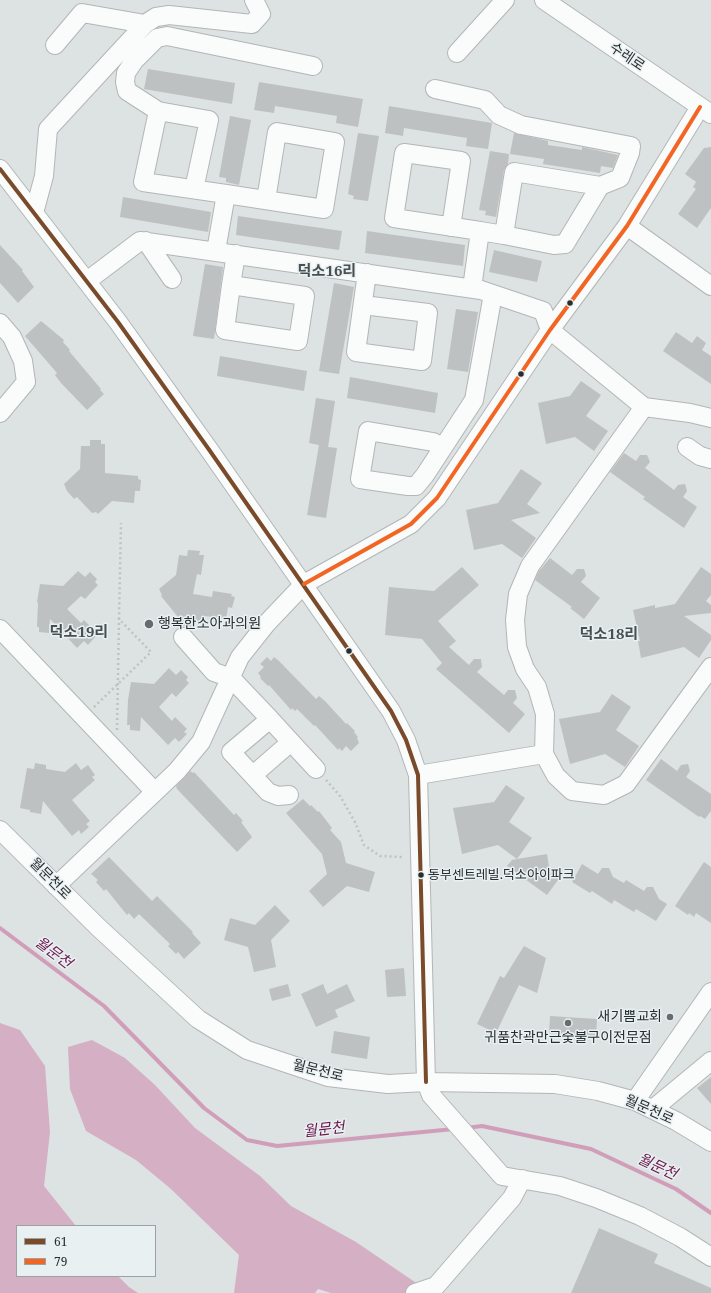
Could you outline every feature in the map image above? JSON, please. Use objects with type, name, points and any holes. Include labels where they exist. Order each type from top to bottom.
[{"type":"street","points":[[34,214],[44,176],[48,129],[145,24],[156,17],[169,15],[252,24],[261,14],[254,0]]},
{"type":"street","points":[[456,53],[505,0]]},
{"type":"street","name":"수레로","points":[[544,0],[706,111]]},
{"type":"street","points":[[55,45],[87,6],[145,24]]},
{"type":"street","points":[[194,189],[209,120],[158,111],[127,91],[125,82],[126,72],[134,61],[158,38],[167,36],[313,66]]},
{"type":"street","points":[[435,89],[485,100],[498,115],[521,125],[631,146],[630,153],[620,178],[600,186],[514,172],[504,236]]},
{"type":"street","points":[[158,111],[143,182],[324,209],[335,142],[277,132],[266,200]]},
{"type":"street","points":[[56,886],[177,771],[201,742],[240,657],[267,623],[304,584],[411,524],[437,498],[550,330],[627,226],[706,111]]},
{"type":"street","points":[[451,227],[461,162],[404,153],[394,218],[451,227],[480,231],[554,245],[565,244],[600,186]]},
{"type":"street","points":[[0,169],[118,322],[304,584],[391,711],[406,740],[418,775],[428,1089],[502,1176],[560,1186],[596,1198],[640,1216],[680,1237],[711,1256]]},
{"type":"street","points":[[216,252],[226,194]]},
{"type":"street","points":[[627,226],[711,286]]},
{"type":"street","points":[[472,288],[480,231]]},
{"type":"street","points":[[87,281],[140,241],[146,241],[472,288],[543,311],[550,330],[644,407],[690,413],[711,418]]},
{"type":"street","points":[[146,241],[172,279]]},
{"type":"street","points":[[231,285],[305,296],[298,341],[225,330],[231,285],[236,254]]},
{"type":"street","points":[[363,304],[428,313],[422,361],[356,352],[367,273]]},
{"type":"street","points":[[443,447],[434,442],[368,431],[360,479],[416,486],[443,447],[474,400],[493,294]]},
{"type":"street","points":[[0,323],[12,337],[23,361],[26,382],[0,413]]},
{"type":"street","points":[[644,407],[530,566],[518,594],[515,620],[517,647],[525,669],[537,687],[545,714],[544,754],[556,776],[572,791],[604,796],[626,784],[711,667]]},
{"type":"street","points":[[687,447],[700,456],[711,459]]},
{"type":"street","points":[[0,629],[155,792]]},
{"type":"street","points":[[183,637],[214,672],[231,678],[316,769]]},
{"type":"street","points":[[270,719],[231,752],[268,792],[278,796],[289,795]]},
{"type":"street","points":[[253,775],[291,742]]},
{"type":"street","points":[[418,775],[544,754]]},
{"type":"street","name":"월문천로","points":[[0,830],[99,928],[198,1019],[247,1050],[328,1077],[428,1089],[555,1084],[598,1091],[635,1101],[711,1142]]},
{"type":"street","points":[[635,1101],[711,992]]},
{"type":"street","points":[[653,1110],[711,1061]]},
{"type":"street","points":[[415,1293],[436,1286],[512,1198],[522,1179]]},
{"type":"path","points":[[117,752],[121,523]]},
{"type":"path","points":[[83,717],[151,652],[119,619]]},
{"type":"path","points":[[316,769],[340,796],[364,845],[380,856],[402,857]]},
{"type":"shaded area","points":[[0,1023],[20,1030],[45,1066],[50,1132],[44,1186],[75,1225],[16,1225],[16,1277],[119,1277],[129,1287],[138,1293],[0,1293]]},
{"type":"shaded area","points":[[92,1040],[125,1058],[155,1085],[195,1128],[260,1176],[291,1206],[356,1242],[431,1293],[331,1293],[318,1289],[315,1293],[234,1293],[239,1255],[171,1189],[136,1160],[86,1131],[70,1089],[68,1047]]},
{"type":"building","points":[[148,69],[235,83],[232,104],[144,89]]},
{"type":"building","points":[[259,82],[363,99],[358,127],[336,123],[337,116],[275,106],[274,113],[254,110]]},
{"type":"building","points":[[389,106],[492,123],[488,149],[466,146],[467,138],[404,128],[403,136],[385,133]]},
{"type":"building","points":[[230,116],[251,120],[239,185],[226,182],[226,178],[219,177]]},
{"type":"building","points":[[358,133],[379,136],[368,201],[353,199],[354,196],[348,194]]},
{"type":"building","points":[[514,133],[548,141],[548,145],[582,150],[582,147],[618,155],[613,168],[601,166],[600,173],[543,164],[544,159],[510,154]]},
{"type":"building","points":[[711,147],[711,208],[697,228],[678,214],[696,189],[693,187],[696,182],[685,174],[704,148]]},
{"type":"building","points":[[490,151],[509,154],[508,164],[504,170],[496,217],[485,215],[486,211],[479,210]]},
{"type":"building","points":[[123,197],[211,212],[208,232],[120,217]]},
{"type":"building","points":[[238,216],[342,231],[339,250],[236,235]]},
{"type":"building","points":[[367,231],[465,245],[463,266],[365,253]]},
{"type":"building","points":[[0,245],[23,270],[22,271],[34,287],[18,303],[0,283]]},
{"type":"building","points":[[494,250],[542,261],[537,282],[489,272]]},
{"type":"building","points":[[205,264],[223,267],[214,339],[193,336]]},
{"type":"building","points":[[334,283],[354,287],[339,374],[319,371]]},
{"type":"building","points":[[456,309],[478,312],[468,372],[447,369]]},
{"type":"building","points":[[41,321],[64,340],[63,342],[70,350],[69,351],[104,394],[87,410],[61,383],[55,375],[57,373],[25,336]]},
{"type":"building","points":[[676,332],[692,343],[697,336],[706,343],[702,350],[711,356],[711,384],[663,351]]},
{"type":"building","points":[[220,356],[307,371],[304,391],[217,376]]},
{"type":"building","points":[[350,377],[438,393],[435,413],[347,398]]},
{"type":"building","points":[[581,381],[601,395],[586,416],[608,431],[594,451],[575,437],[546,444],[538,403],[570,396]]},
{"type":"building","points":[[316,398],[335,401],[328,447],[337,448],[326,518],[307,515],[319,445],[309,443]]},
{"type":"building","points":[[90,440],[101,440],[101,444],[105,444],[105,473],[138,476],[138,479],[141,480],[140,491],[135,491],[134,503],[112,501],[98,514],[96,512],[92,513],[77,497],[74,499],[67,491],[64,484],[80,469],[81,446],[90,446]]},
{"type":"building","points":[[624,453],[636,461],[640,455],[647,455],[650,462],[645,468],[674,490],[678,485],[685,484],[687,491],[683,497],[697,507],[684,528],[643,499],[645,497],[610,472]]},
{"type":"building","points":[[521,469],[542,483],[527,504],[540,513],[511,520],[536,538],[522,558],[502,544],[474,550],[466,510],[498,503]]},
{"type":"building","points":[[188,550],[200,551],[199,555],[204,555],[201,575],[197,574],[193,594],[212,597],[213,591],[232,594],[231,596],[235,597],[232,608],[228,607],[226,619],[205,616],[189,629],[184,626],[181,627],[175,619],[178,617],[161,596],[162,595],[159,589],[176,575],[179,555],[187,556]]},
{"type":"building","points":[[550,558],[572,575],[577,569],[584,569],[586,576],[581,582],[600,598],[584,619],[570,608],[572,607],[535,580],[539,571]]},
{"type":"building","points":[[462,567],[479,585],[438,621],[456,641],[449,647],[469,665],[474,659],[481,659],[482,667],[477,672],[504,695],[508,690],[515,690],[517,698],[513,703],[525,714],[509,733],[436,669],[442,663],[422,639],[385,635],[389,587],[434,591]]},
{"type":"building","points":[[701,567],[711,574],[711,595],[706,601],[711,605],[711,613],[684,616],[711,635],[711,640],[699,658],[684,647],[641,658],[638,641],[640,641],[633,610],[655,605],[655,608],[675,604]]},
{"type":"building","points":[[78,571],[85,577],[90,572],[97,579],[95,582],[98,585],[85,599],[81,596],[67,609],[81,623],[84,620],[96,632],[93,634],[96,636],[88,645],[84,641],[77,648],[50,619],[49,633],[39,632],[39,627],[37,627],[37,602],[40,584],[63,586]]},
{"type":"building","points":[[267,657],[271,661],[274,657],[279,661],[316,699],[319,696],[346,724],[347,723],[355,731],[354,732],[358,737],[359,743],[351,751],[346,746],[342,751],[339,748],[338,750],[315,725],[314,726],[297,709],[295,711],[292,708],[291,710],[269,685],[268,686],[260,678],[261,677],[258,673],[264,667],[260,664]]},
{"type":"building","points":[[169,668],[176,675],[181,670],[188,677],[186,680],[189,683],[176,697],[172,693],[159,707],[172,721],[175,717],[187,729],[184,732],[187,734],[179,742],[175,738],[168,745],[141,717],[140,731],[130,730],[130,725],[127,725],[128,700],[131,682],[154,684]]},
{"type":"building","points":[[612,694],[631,707],[616,730],[639,746],[625,767],[605,754],[570,764],[559,719],[600,712]]},
{"type":"building","points":[[661,759],[677,771],[681,765],[688,764],[690,771],[686,777],[711,794],[711,811],[705,819],[700,816],[699,817],[646,780]]},
{"type":"building","points":[[35,763],[46,765],[46,769],[65,772],[76,763],[81,770],[88,765],[95,775],[92,777],[95,780],[72,800],[90,821],[86,824],[89,827],[81,834],[79,830],[72,836],[43,801],[41,814],[20,808],[27,768],[34,769]]},
{"type":"building","points":[[190,771],[193,773],[194,772],[234,815],[236,813],[243,821],[241,822],[252,837],[237,852],[177,789],[176,786]]},
{"type":"building","points":[[506,785],[525,798],[509,822],[532,838],[517,859],[498,845],[462,854],[453,808],[494,802]]},
{"type":"building","points":[[303,799],[318,812],[319,811],[332,828],[330,830],[341,842],[346,863],[375,872],[369,892],[347,886],[323,907],[309,891],[327,874],[322,854],[286,813]]},
{"type":"building","points":[[547,854],[549,867],[561,876],[547,895],[507,866],[512,860]]},
{"type":"building","points":[[109,857],[152,901],[157,896],[193,932],[192,933],[201,943],[184,959],[178,952],[176,954],[168,946],[170,944],[139,914],[134,919],[129,913],[127,915],[106,889],[104,891],[96,882],[98,880],[91,874]]},
{"type":"building","points":[[704,862],[711,867],[711,923],[696,913],[694,917],[689,913],[688,915],[675,906]]},
{"type":"building","points":[[582,864],[598,874],[602,868],[609,868],[613,877],[624,883],[626,880],[644,891],[647,887],[653,887],[659,899],[667,904],[656,921],[636,909],[634,912],[614,900],[612,904],[592,891],[590,893],[572,882]]},
{"type":"building","points":[[275,905],[290,921],[271,940],[276,967],[254,972],[248,947],[224,940],[230,918],[255,925]]},
{"type":"building","points":[[524,946],[546,958],[537,993],[519,985],[496,1033],[477,1024],[500,976],[504,978]]},
{"type":"building","points":[[404,968],[406,996],[387,997],[385,970]]},
{"type":"building","points":[[288,984],[291,996],[272,1001],[269,989]]},
{"type":"building","points":[[323,984],[327,994],[347,984],[355,1001],[335,1010],[338,1017],[316,1027],[301,994]]},
{"type":"building","points":[[550,1016],[597,1019],[596,1037],[549,1034]]},
{"type":"building","points":[[334,1031],[370,1037],[367,1059],[331,1053]]},
{"type":"building","points":[[711,1077],[711,1104],[697,1088]]},
{"type":"building","points":[[599,1228],[658,1254],[654,1263],[711,1288],[711,1293],[571,1293]]},
{"type":"waterway","name":"월문천","points":[[0,928],[104,1006],[204,1108],[247,1140],[277,1146],[454,1129]]},
{"type":"waterway","name":"월문천","points":[[466,1128],[482,1126],[591,1149],[676,1189],[711,1213]]},
{"type":"transit line","name":"79","points":[[304,584],[411,524],[437,498],[550,330],[627,226],[700,107]]},
{"type":"transit line","name":"61","points":[[0,169],[118,322],[210,451],[391,711],[406,740],[418,775],[426,1082]]},
{"type":"place","name":"행복한소아과의원","points":[[149,624]]},
{"type":"place","name":"동부센트레빌.덕소아이파크","points":[[421,875]]},
{"type":"place","name":"새기쁨교회","points":[[670,1017]]},
{"type":"place","name":"귀품찬곽만근숯불구이전문점","points":[[568,1023]]},
{"type":"district","name":"덕소16리","points":[[327,272]]},
{"type":"district","name":"덕소19리","points":[[79,633]]},
{"type":"district","name":"덕소18리","points":[[609,635]]}]
